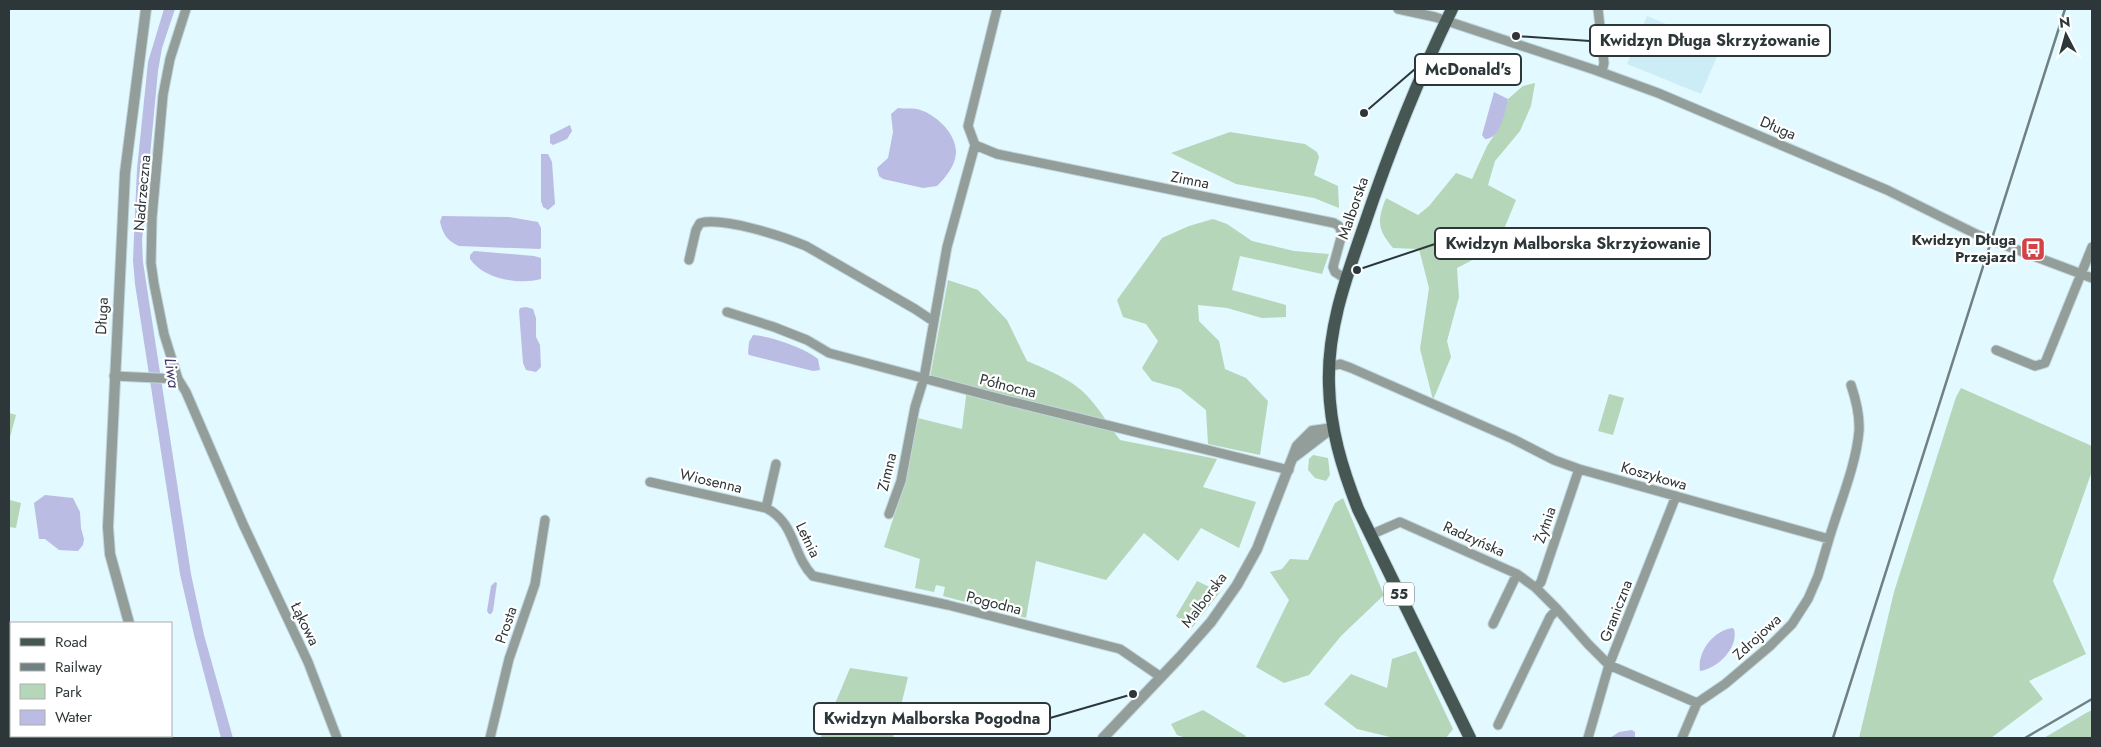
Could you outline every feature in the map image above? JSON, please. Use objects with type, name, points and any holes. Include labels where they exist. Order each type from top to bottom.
[{"type":"main road","name":"Malborska","points":[[1333,428],[1329,367],[1336,312],[1405,114],[1452,9]]},
{"type":"main road","name":"55","points":[[1333,428],[1343,473],[1370,534],[1470,738]]},
{"type":"street","name":"Długa","points":[[129,622],[110,554],[108,527],[125,173],[146,9]]},
{"type":"street","name":"Nadrzeczna","points":[[186,9],[170,59],[163,95],[152,218],[154,284],[164,334],[178,379],[194,409],[243,524]]},
{"type":"street","points":[[976,145],[968,126],[997,9]]},
{"type":"street","name":"Długa","points":[[1398,9],[1421,13],[1446,21],[1602,72],[1658,93],[1887,190],[1978,235],[2092,278]]},
{"type":"street","points":[[1598,9],[1604,63],[1602,72]]},
{"type":"street","name":"Zimna","points":[[889,514],[900,481],[914,407],[924,378],[947,248],[976,145],[997,154],[1334,223],[1342,234],[1333,267],[1334,272],[1346,279]]},
{"type":"street","points":[[689,260],[696,230],[700,224],[708,221],[723,222],[787,238],[806,246],[933,321]]},
{"type":"street","points":[[1996,350],[2035,366],[2044,363],[2092,247]]},
{"type":"street","name":"Północna","points":[[727,312],[807,340],[829,353],[1004,400],[1289,470]]},
{"type":"street","name":"Koszykowa","points":[[1329,367],[1340,364],[1351,368],[1512,439],[1554,460],[1579,469],[1829,539]]},
{"type":"street","points":[[114,376],[178,379]]},
{"type":"street","points":[[1829,539],[1850,469],[1859,430],[1858,408],[1851,385]]},
{"type":"street","points":[[1294,457],[1333,428]]},
{"type":"street","name":"Malborska","points":[[1103,738],[1211,622],[1237,585],[1257,549],[1297,446],[1312,430],[1333,428]]},
{"type":"street","points":[[1317,439],[1336,447]]},
{"type":"street","points":[[766,508],[776,464]]},
{"type":"street","name":"Żytnia","points":[[1536,588],[1540,582],[1579,469]]},
{"type":"street","name":"Wiosenna","points":[[650,482],[766,508]]},
{"type":"street","name":"Graniczna","points":[[1588,738],[1609,665],[1676,496]]},
{"type":"street","name":"Letnia","points":[[766,508],[777,514],[786,525],[807,570],[813,576]]},
{"type":"street","name":"Prosta","points":[[490,738],[509,659],[535,584],[545,520]]},
{"type":"street","name":"Radzyńska","points":[[1370,534],[1400,522],[1517,574],[1536,588],[1609,665],[1697,703]]},
{"type":"street","name":"Łąkowa","points":[[243,524],[308,662],[337,738]]},
{"type":"street","name":"Zdrojowa","points":[[1697,703],[1725,684],[1770,646],[1792,624],[1808,599],[1818,576],[1829,539]]},
{"type":"street","points":[[1493,624],[1517,574]]},
{"type":"street","name":"Pogodna","points":[[813,576],[948,606],[1120,649],[1161,677]]},
{"type":"street","points":[[1498,726],[1546,625],[1557,609]]},
{"type":"street","points":[[1682,738],[1697,703]]},
{"type":"shaded area","points":[[1647,16],[1721,47],[1701,94],[1627,64]]},
{"type":"green space","points":[[1535,83],[1531,106],[1520,131],[1495,161],[1488,185],[1516,200],[1504,229],[1482,255],[1457,268],[1459,297],[1447,341],[1451,357],[1433,400],[1420,349],[1429,288],[1419,249],[1393,248],[1381,230],[1380,219],[1383,206],[1386,198],[1418,215],[1429,206],[1456,173],[1472,179],[1487,146],[1500,126],[1508,99],[1523,86]]},
{"type":"green space","points":[[1230,132],[1305,144],[1317,152],[1319,157],[1314,175],[1338,186],[1339,208],[1314,198],[1236,184],[1171,153]]},
{"type":"green space","points":[[1213,219],[1227,224],[1252,241],[1294,251],[1329,254],[1322,274],[1240,256],[1232,290],[1286,305],[1286,317],[1262,318],[1227,308],[1198,305],[1199,321],[1219,341],[1225,369],[1246,378],[1268,401],[1260,455],[1208,444],[1206,410],[1180,389],[1152,381],[1142,368],[1158,341],[1146,324],[1123,317],[1117,300],[1162,238],[1189,226]]},
{"type":"green space","points":[[948,280],[978,290],[1007,320],[1027,361],[1077,386],[1098,409],[1120,440],[1217,459],[1203,487],[1256,502],[1239,548],[1201,528],[1178,561],[1144,533],[1106,580],[1036,561],[1026,618],[943,596],[945,587],[936,585],[934,592],[915,588],[920,559],[884,547],[904,485],[918,418],[962,429],[967,388],[930,378]]},
{"type":"green space","points":[[1961,388],[2092,446],[2092,471],[2053,581],[2086,654],[2029,681],[2043,699],[1991,738],[1859,738],[1894,592],[1956,397]]},
{"type":"green space","points":[[1609,394],[1624,398],[1613,435],[1598,431]]},
{"type":"green space","points":[[9,413],[16,415],[9,441]]},
{"type":"green space","points":[[1313,455],[1328,458],[1330,475],[1326,481],[1315,478],[1308,470],[1309,459]]},
{"type":"green space","points":[[1343,498],[1384,595],[1341,636],[1309,675],[1284,683],[1256,667],[1289,600],[1270,572],[1282,569],[1290,559],[1308,560],[1335,503]]},
{"type":"green space","points":[[10,500],[21,503],[16,528],[9,527]]},
{"type":"green space","points":[[1197,581],[1220,592],[1191,629],[1176,616]]},
{"type":"green space","points":[[1416,651],[1453,729],[1446,738],[1394,738],[1357,729],[1324,704],[1351,674],[1387,688],[1392,659]]},
{"type":"green space","points":[[850,668],[908,677],[893,738],[821,738],[823,719],[834,706]]},
{"type":"green space","points":[[1203,710],[1246,736],[1245,738],[1186,738],[1177,735],[1171,724]]},
{"type":"green space","points":[[2092,710],[2092,738],[2044,738],[2086,713]]},
{"type":"water","points":[[164,9],[175,9],[162,48],[158,71],[142,240],[143,262],[191,574],[204,635],[233,738],[221,738],[180,574],[135,284],[133,260],[137,169],[148,62]]},
{"type":"water","points":[[1494,92],[1508,99],[1499,130],[1490,138],[1485,139],[1482,135]]},
{"type":"water","points":[[898,108],[924,111],[944,125],[953,139],[956,153],[954,162],[947,175],[937,186],[923,188],[883,179],[879,176],[877,168],[888,158],[893,132],[891,114]]},
{"type":"water","points":[[570,125],[572,131],[567,139],[553,145],[550,143],[550,135]]},
{"type":"water","points":[[541,154],[548,154],[552,162],[555,204],[548,210],[543,207],[541,201]]},
{"type":"water","points":[[442,216],[509,217],[538,222],[541,228],[541,247],[540,249],[459,246],[451,242],[444,234],[440,222]]},
{"type":"water","points":[[474,251],[541,258],[541,279],[512,281],[493,276],[476,266],[470,259],[470,255]]},
{"type":"water","points":[[520,308],[533,309],[536,318],[536,337],[540,345],[541,367],[536,372],[526,370],[523,363],[519,311]]},
{"type":"water","points":[[753,335],[778,340],[805,351],[818,359],[820,370],[813,371],[749,355],[749,342]]},
{"type":"water","points":[[45,495],[73,498],[80,512],[84,539],[83,545],[78,551],[59,550],[45,539],[39,539],[34,503]]},
{"type":"water","points":[[495,582],[497,583],[493,611],[489,614],[487,611],[491,586]]},
{"type":"water","points":[[1734,629],[1735,636],[1726,656],[1714,666],[1700,671],[1701,657],[1708,644],[1719,633]]},
{"type":"water","points":[[1632,730],[1635,732],[1635,738],[1610,738],[1619,732]]},
{"type":"railway","points":[[1833,738],[2065,9]]},
{"type":"railway","points":[[2025,738],[2092,699]]},
{"type":"place","name":"Kwidzyn Długa Skrzyżowanie","points":[[1516,36]]},
{"type":"place","name":"McDonald's","points":[[1364,113]]},
{"type":"place","name":"Kwidzyn Długa Przejazd","points":[[2033,249]]},
{"type":"place","name":"Kwidzyn Malborska Skrzyżowanie","points":[[1357,270]]},
{"type":"place","name":"Kwidzyn Malborska Pogodna","points":[[1133,694]]},
{"type":"water label","name":"Liwa","points":[[172,373]]}]
